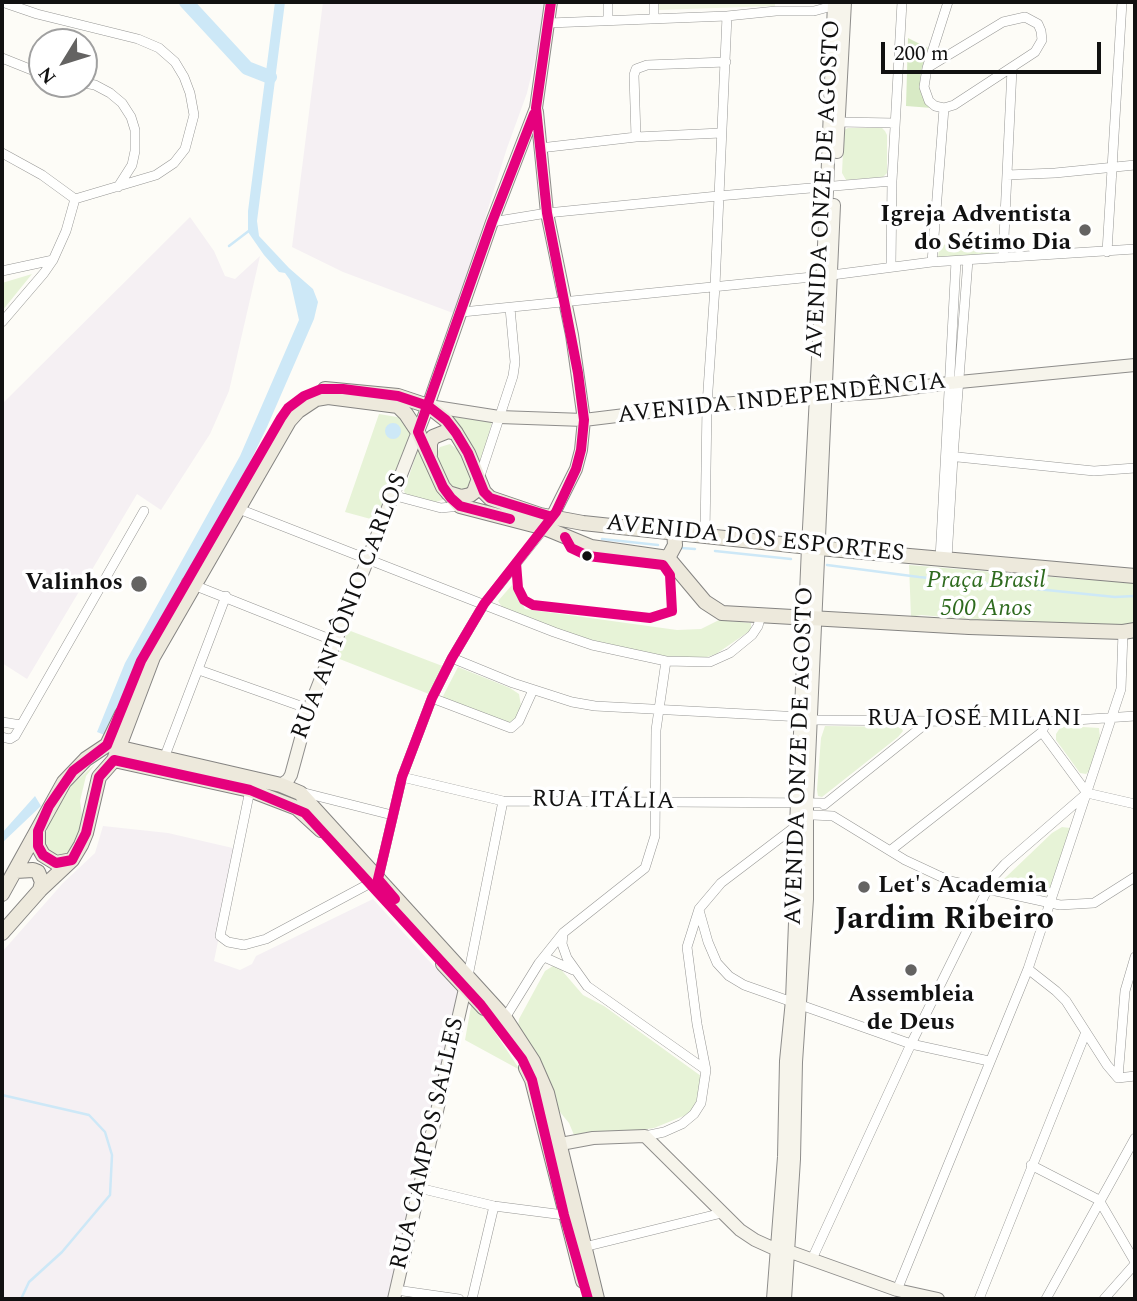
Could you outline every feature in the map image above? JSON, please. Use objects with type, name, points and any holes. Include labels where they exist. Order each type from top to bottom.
[{"type":"main road","name":"RUA ANTÔNIO CARLOS","points":[[286,780],[309,709],[428,406],[492,222],[536,108],[551,2]]},
{"type":"main road","name":"AVENIDA ONZE DE AGOSTO","points":[[831,187],[839,122],[841,3]]},
{"type":"main road","name":"AVENIDA ONZE DE AGOSTO","points":[[785,1299],[782,1250],[786,1061],[797,1003],[807,899],[804,813],[813,547],[841,3]]},
{"type":"main road","points":[[536,108],[547,214],[572,335],[584,420],[576,470],[549,523]]},
{"type":"main road","points":[[522,146],[533,145],[541,152]]},
{"type":"main road","name":"AVENIDA INDEPENDÊNCIA","points":[[428,406],[499,416],[584,420],[707,405],[822,397],[1135,365]]},
{"type":"main road","points":[[2,933],[40,890],[72,860],[86,833],[99,776],[113,750],[144,674],[190,583],[281,418],[296,402],[321,389],[398,396],[428,406]]},
{"type":"main road","points":[[190,583],[239,509],[289,421],[316,399],[328,397],[398,406],[418,432],[447,493],[460,506]]},
{"type":"main road","name":"AVENIDA DOS ESPORTES","points":[[428,406],[446,420],[456,433],[468,453],[484,492],[499,502],[549,523],[591,547],[668,558],[712,608],[722,613],[969,627],[1129,631]]},
{"type":"main road","points":[[430,457],[433,437],[447,431],[456,433]]},
{"type":"main road","points":[[447,493],[460,497],[470,495],[478,481]]},
{"type":"main road","name":"AVENIDA DOS ESPORTES","points":[[460,506],[549,523],[583,523],[674,531],[813,547],[1135,576]]},
{"type":"main road","points":[[668,558],[675,545],[674,531]]},
{"type":"main road","points":[[2,894],[49,806],[73,771],[113,750],[250,790],[305,813],[374,881],[466,982],[505,1018],[541,1077],[564,1215],[588,1299]]},
{"type":"main road","points":[[162,765],[286,780],[296,791],[316,802],[374,881]]},
{"type":"main road","points":[[296,791],[297,808]]},
{"type":"main road","points":[[38,831],[38,846],[43,855],[56,863],[72,860]]},
{"type":"main road","points":[[16,871],[33,870],[38,873],[42,882],[40,890]]},
{"type":"main road","points":[[466,982],[522,1059],[532,1080],[554,1145],[597,1299]]},
{"type":"main road","name":"RUA CAMPOS SALLES","points":[[395,1295],[466,982]]},
{"type":"main road","points":[[554,1145],[593,1138],[645,1136],[740,1230],[782,1250],[897,1290],[937,1299]]},
{"type":"main road","name":"AVENIDA ONZE DE AGOSTO","points":[[774,1299],[782,1250]]},
{"type":"street","points":[[2,2],[37,14],[138,39],[159,48],[174,62],[190,93],[194,115],[185,149],[173,163],[156,175],[75,199]]},
{"type":"street","points":[[608,2],[608,20]]},
{"type":"street","points":[[654,2],[654,18]]},
{"type":"street","points":[[891,266],[892,181],[902,2]]},
{"type":"street","points":[[927,68],[1003,22],[1025,17],[1032,19],[1041,30],[1040,47],[1012,69],[954,106],[935,106],[925,94],[927,68],[948,2]]},
{"type":"street","points":[[1107,252],[1122,2]]},
{"type":"street","points":[[549,23],[814,11],[841,3]]},
{"type":"street","points":[[705,535],[707,405],[727,16]]},
{"type":"street","points":[[2,58],[28,68]]},
{"type":"street","points":[[636,138],[636,69],[647,65],[726,62]]},
{"type":"street","points":[[1003,258],[1012,69]]},
{"type":"street","points":[[98,87],[122,103],[135,130],[135,151],[131,165],[118,187]]},
{"type":"street","points":[[932,262],[944,108]]},
{"type":"street","points":[[839,122],[895,123]]},
{"type":"street","points":[[541,152],[636,138],[721,133]]},
{"type":"street","points":[[2,153],[42,174],[75,199]]},
{"type":"street","points":[[1007,175],[1135,165]]},
{"type":"street","points":[[492,222],[718,196],[892,181]]},
{"type":"street","points":[[2,322],[53,260],[66,231],[75,199]]},
{"type":"street","points":[[462,312],[827,276],[932,262],[1135,249]]},
{"type":"street","points":[[2,271],[53,260]]},
{"type":"street","points":[[953,383],[968,260]]},
{"type":"street","points":[[944,559],[956,261]]},
{"type":"street","points":[[478,481],[513,376],[515,362],[510,308]]},
{"type":"street","points":[[949,457],[1094,471],[1135,468]]},
{"type":"street","points":[[392,495],[441,508],[460,506]]},
{"type":"street","points":[[239,509],[592,645],[666,661],[710,662],[730,653],[752,635],[761,615]]},
{"type":"street","points":[[2,737],[13,738],[144,511]]},
{"type":"street","points":[[250,790],[220,936],[228,942],[244,944],[266,939],[374,881],[402,778],[432,698],[484,604],[549,523]]},
{"type":"street","points":[[190,583],[337,642]]},
{"type":"street","points":[[162,765],[226,596]]},
{"type":"street","points":[[897,1290],[1028,970],[1121,690],[1129,631]]},
{"type":"street","name":"RUA JOSÉ MILANI","points":[[452,659],[533,690],[595,706],[807,718],[1046,722],[1135,716]]},
{"type":"street","points":[[505,1018],[544,957],[563,933],[645,868],[655,836],[656,730],[666,661]]},
{"type":"street","points":[[199,670],[309,709]]},
{"type":"street","points":[[432,698],[511,728],[519,721],[533,690]]},
{"type":"street","points":[[645,1136],[682,1124],[694,1114],[701,1103],[706,1070],[687,961],[687,947],[699,909],[721,883],[804,813],[826,803],[929,720]]},
{"type":"street","points":[[2,722],[21,725]]},
{"type":"street","points":[[891,850],[1042,732],[1046,722]]},
{"type":"street","points":[[1042,732],[1087,793],[1135,804]]},
{"type":"street","name":"RUA ITÁLIA","points":[[402,778],[503,801],[656,802],[804,813]]},
{"type":"street","points":[[812,1259],[911,1044],[987,890],[1005,864],[1087,793]]},
{"type":"street","points":[[466,982],[503,801]]},
{"type":"street","points":[[316,802],[392,815]]},
{"type":"street","points":[[826,803],[833,816]]},
{"type":"street","points":[[804,813],[833,816],[905,860],[950,881],[1049,903],[1075,906],[1094,903],[1135,877]]},
{"type":"street","points":[[1059,818],[1066,819],[1075,829]]},
{"type":"street","points":[[699,909],[717,962],[729,976],[744,985],[911,1044],[989,1061]]},
{"type":"street","points":[[563,933],[562,944],[574,971]]},
{"type":"street","points":[[544,957],[574,971],[596,993],[706,1070]]},
{"type":"street","points":[[1118,1078],[1125,991],[1135,957]]},
{"type":"street","points":[[1028,970],[1056,991],[1118,1078]]},
{"type":"street","points":[[979,1299],[1086,1032]]},
{"type":"street","points":[[1118,1078],[1135,1076]]},
{"type":"street","points":[[1046,1299],[1135,1138]]},
{"type":"street","points":[[1031,1165],[1099,1200],[1135,1263],[1104,1299]]},
{"type":"street","points":[[419,1188],[494,1206],[564,1215]]},
{"type":"street","points":[[472,1299],[494,1206]]},
{"type":"street","points":[[584,1247],[722,1213]]},
{"type":"street","points":[[395,1295],[459,1299]]},
{"type":"shaded area","points":[[323,2],[546,2],[546,13],[527,93],[453,313],[343,272],[292,247]]},
{"type":"shaded area","points":[[190,217],[214,251],[225,276],[235,279],[260,256],[229,391],[210,434],[161,510],[137,494],[27,679],[2,663],[2,404]]},
{"type":"shaded area","points":[[103,826],[168,833],[237,849],[214,961],[240,970],[252,964],[256,956],[373,899],[460,995],[388,1299],[2,1299],[2,952],[63,883],[95,853]]},
{"type":"green space","points":[[657,2],[775,2],[775,6],[657,10]]},
{"type":"green space","points":[[908,38],[928,48],[920,85],[922,96],[932,108],[906,106]]},
{"type":"green space","points":[[882,128],[885,131],[887,173],[883,177],[846,180],[842,173],[844,130]]},
{"type":"green space","points":[[1004,241],[1003,256],[938,260],[939,245]]},
{"type":"green space","points":[[32,274],[2,311],[2,283]]},
{"type":"green space","points":[[379,414],[403,418],[411,431],[378,521],[345,512]]},
{"type":"green space","points":[[448,416],[492,422],[480,466]]},
{"type":"green space","points":[[450,444],[457,449],[473,483],[468,490],[459,492],[451,488],[441,470],[437,453],[440,447]]},
{"type":"green space","points":[[418,449],[445,499],[436,502],[406,495],[404,491]]},
{"type":"green space","name":"Praça Brasil 500 Anos","points":[[909,565],[1089,580],[1135,580],[1135,624],[1080,629],[921,615],[911,617]]},
{"type":"green space","points":[[512,585],[525,609],[677,630],[701,629],[719,620],[751,623],[751,630],[716,654],[704,658],[675,659],[602,643],[555,629],[502,607],[498,601]]},
{"type":"green space","points":[[348,630],[445,667],[429,694],[337,658]]},
{"type":"green space","points":[[458,667],[519,694],[522,712],[514,721],[508,723],[442,698]]},
{"type":"green space","points":[[825,726],[901,727],[903,731],[822,797],[818,796],[817,790],[821,738]]},
{"type":"green space","points":[[1060,728],[1099,728],[1100,738],[1086,774],[1080,773],[1056,740]]},
{"type":"green space","points":[[96,763],[86,776],[80,801],[83,822],[81,837],[69,855],[53,857],[43,844],[48,825],[71,786]]},
{"type":"green space","points":[[1062,827],[1070,828],[1069,835],[1049,896],[1004,889],[1002,884],[1005,878],[1052,833]]},
{"type":"green space","points":[[558,966],[583,995],[604,1006],[701,1076],[695,1108],[686,1115],[654,1128],[574,1135],[569,1123],[555,1106],[518,1026],[519,1019],[545,971]]},
{"type":"green space","points":[[472,1001],[492,1028],[520,1070],[465,1040]]},
{"type":"water","points":[[275,2],[285,2],[257,221],[259,236],[313,289],[318,302],[314,319],[267,427],[233,497],[133,669],[107,736],[97,732],[125,663],[240,456],[299,320],[290,280],[264,255],[248,232],[248,211]]},
{"type":"water","points":[[390,423],[396,423],[401,431],[399,437],[390,439],[385,434],[385,428]]},
{"type":"water","points":[[35,796],[41,806],[2,843],[2,833]]},
{"type":"waterway","points":[[186,2],[247,68],[270,77]]},
{"type":"waterway","points":[[229,246],[250,230]]},
{"type":"waterway","points":[[602,539],[658,545]]},
{"type":"waterway","points":[[681,548],[695,549]]},
{"type":"waterway","points":[[715,551],[791,559]]},
{"type":"waterway","points":[[827,565],[1115,597],[1135,596]]},
{"type":"waterway","points":[[2,1095],[89,1115],[105,1132],[112,1155],[110,1195],[62,1252],[29,1282],[21,1299]]},
{"type":"transit line","points":[[395,899],[378,879],[402,777],[432,698],[484,604],[556,512],[576,469],[581,450],[584,420],[578,373],[547,213],[536,108],[551,2]]},
{"type":"transit line","points":[[510,519],[460,506],[451,498],[443,487],[418,432],[492,222],[534,114]]},
{"type":"transit line","points":[[552,517],[490,498],[484,492],[468,453],[456,433],[446,420],[428,406],[398,396],[343,389],[321,389],[304,396],[288,408],[281,418],[141,661],[107,745],[73,771],[49,806],[38,831],[38,846],[43,855],[56,863],[72,860],[86,833],[99,777],[114,760],[250,790],[305,813],[481,1005],[522,1059],[532,1080],[564,1215],[588,1299]]},
{"type":"transit line","points":[[516,563],[518,588],[524,600],[533,605],[650,618],[672,611],[670,575],[663,565],[588,556],[571,548],[565,537]]},
{"type":"place","name":"Igreja Adventista do Sétimo Dia","points":[[1085,230]]},
{"type":"place","name":"Valinhos","points":[[139,584]]},
{"type":"place","name":"Let's Academia","points":[[864,887]]},
{"type":"place","name":"Assembleia de Deus","points":[[911,970]]},
{"type":"district","name":"Jardim Ribeiro","points":[[944,922]]}]
